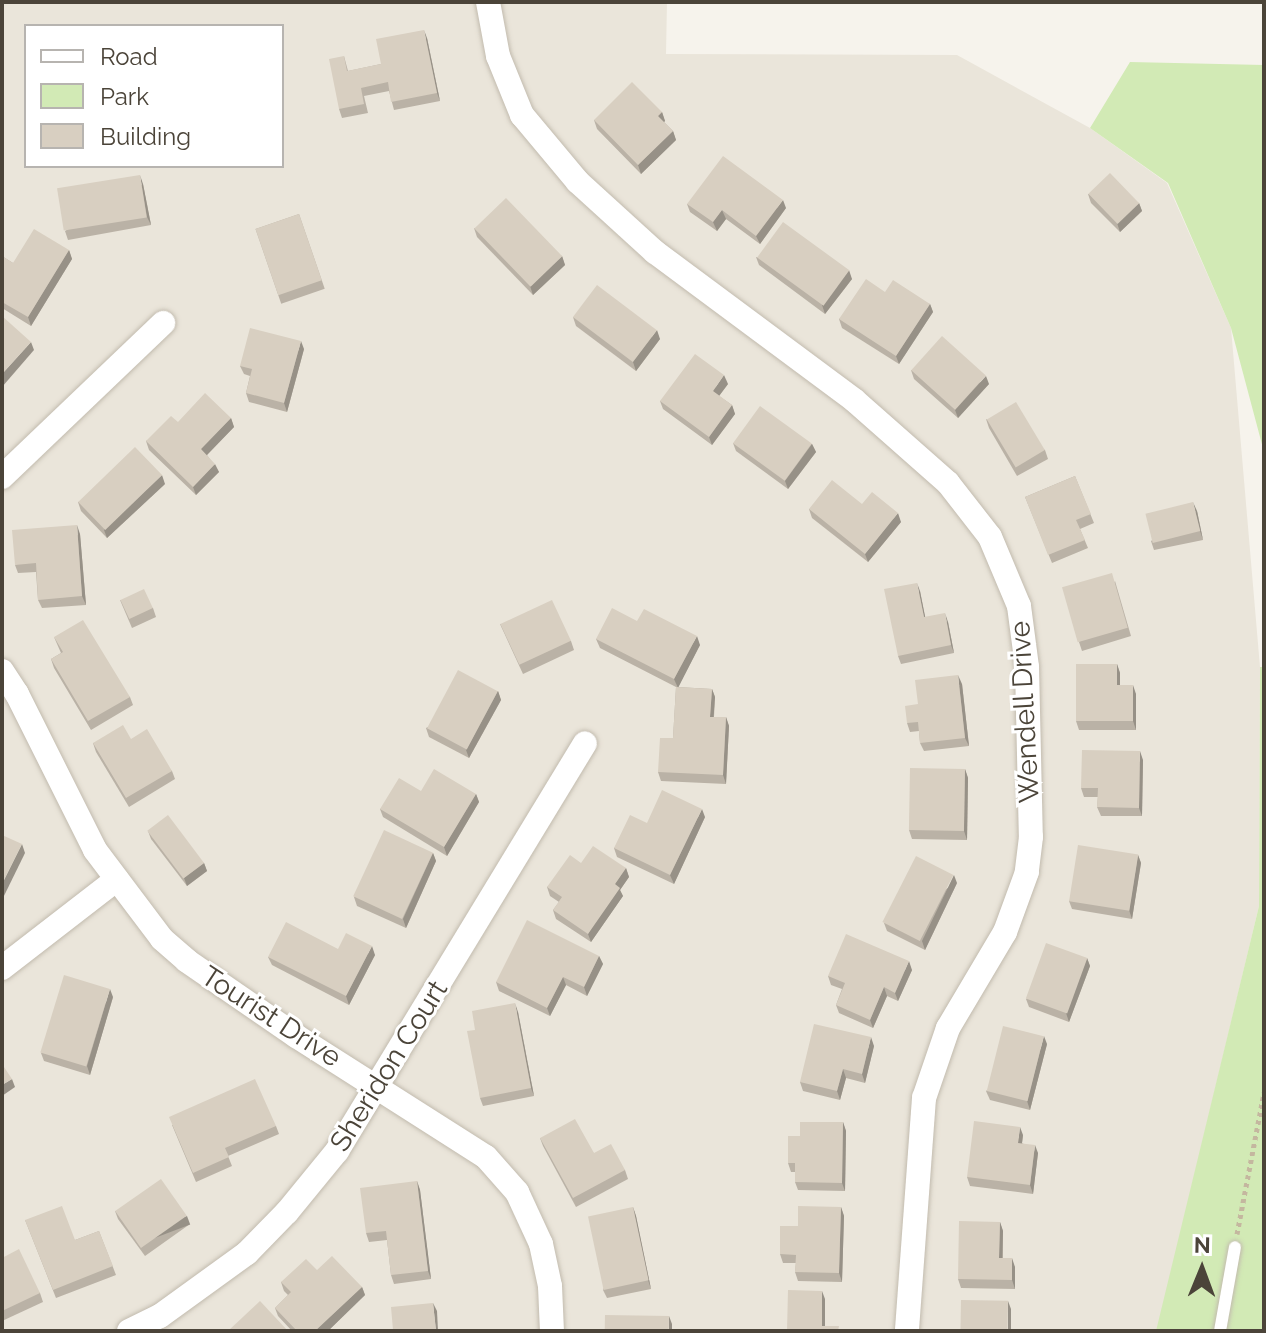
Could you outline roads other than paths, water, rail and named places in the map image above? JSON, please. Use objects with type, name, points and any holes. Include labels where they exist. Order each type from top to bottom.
[{"type":"street","name":"Wendell Drive","points":[[488,2],[498,56],[522,115],[578,182],[655,252],[854,400],[948,483],[990,537],[1019,606],[1027,667],[1031,837],[1027,872],[1005,932],[948,1028],[924,1098],[907,1331]]},
{"type":"street","points":[[2,477],[163,323]]},
{"type":"street","name":"Tourist Drive","points":[[2,671],[17,694],[95,850],[162,939],[187,961],[296,1036],[486,1157],[517,1192],[541,1244],[550,1286],[552,1331]]},
{"type":"street","name":"Sheridon Court","points":[[129,1331],[160,1316],[247,1253],[287,1212],[337,1151],[585,743]]},
{"type":"street","points":[[2,968],[117,879]]},
{"type":"lane","points":[[1220,1331],[1235,1247]]}]
